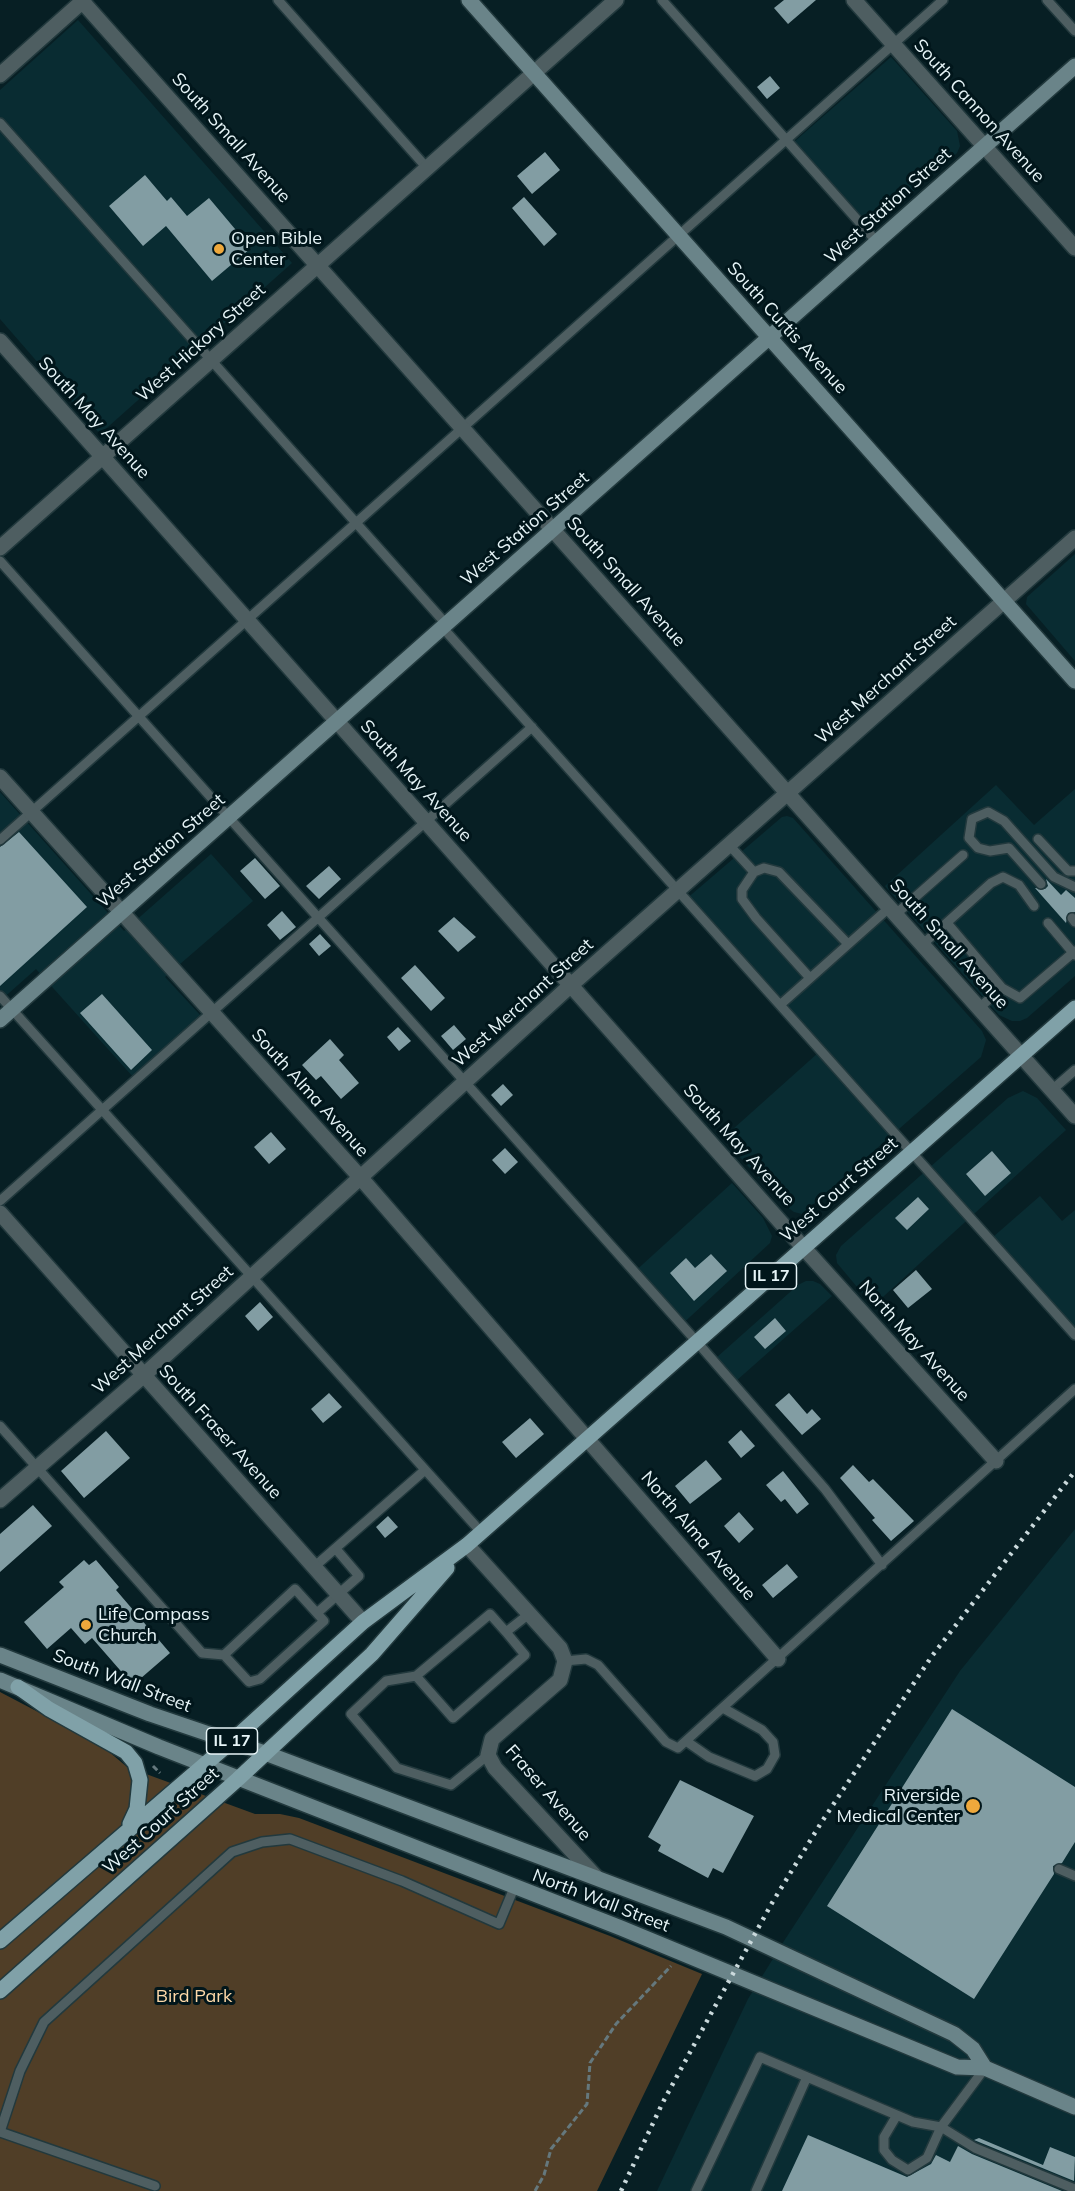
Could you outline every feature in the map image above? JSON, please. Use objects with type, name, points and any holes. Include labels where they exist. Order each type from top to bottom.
[{"type":"main road","name":"South Curtis Avenue","points":[[470,0],[1075,681]]},
{"type":"main road","name":"West Station Street","points":[[6,1015],[1075,66]]},
{"type":"main road","name":"West Court Street","points":[[0,1941],[232,1741],[363,1622],[481,1533],[1075,1008]]},
{"type":"main road","name":"West Court Street","points":[[0,1991],[238,1779],[372,1654],[467,1545]]},
{"type":"main road","name":"South Wall Street","points":[[0,1654],[150,1714],[232,1741]]},
{"type":"main road","points":[[0,1680],[203,1765]]},
{"type":"main road","points":[[18,1687],[49,1709],[116,1744],[135,1763],[140,1780],[140,1795],[137,1809],[126,1831]]},
{"type":"main road","name":"North Wall Street","points":[[232,1741],[726,1927],[954,2034],[973,2049],[985,2068]]},
{"type":"main road","name":"North Wall Street","points":[[203,1765],[705,1962],[957,2067],[985,2068],[1075,2106]]},
{"type":"street","points":[[0,75],[83,0]]},
{"type":"street","name":"South Small Avenue","points":[[83,0],[1075,1116]]},
{"type":"street","name":"West Hickory Street","points":[[0,548],[616,0]]},
{"type":"street","name":"South Cannon Avenue","points":[[854,0],[1075,248]]},
{"type":"street","name":"South May Avenue","points":[[0,341],[804,1248]]},
{"type":"street","name":"West Merchant Street","points":[[0,1500],[144,1375],[571,985],[1075,538]]},
{"type":"street","name":"South Alma Avenue","points":[[0,777],[360,1177],[588,1438]]},
{"type":"street","name":"South Fraser Avenue","points":[[0,1213],[363,1622]]},
{"type":"street","name":"North May Avenue","points":[[804,1248],[996,1461]]},
{"type":"street","name":"North Alma Avenue","points":[[588,1438],[778,1659]]},
{"type":"street","points":[[467,1545],[560,1648],[565,1661]]},
{"type":"street","name":"Fraser Avenue","points":[[565,1661],[561,1680],[492,1739],[488,1755],[495,1768],[596,1877]]},
{"type":"lane","points":[[278,0],[427,168]]},
{"type":"lane","points":[[662,0],[877,242]]},
{"type":"lane","points":[[0,840],[943,0]]},
{"type":"lane","points":[[1047,0],[1075,31]]},
{"type":"lane","points":[[0,123],[356,523],[532,727],[1075,1335]]},
{"type":"lane","points":[[0,561],[697,1342],[825,1489],[882,1565]]},
{"type":"lane","points":[[0,1201],[532,727]]},
{"type":"lane","points":[[1041,884],[1009,848],[990,851],[978,848],[969,838],[972,819],[988,812],[1004,821],[1053,878],[1075,887]]},
{"type":"lane","points":[[1038,839],[1068,872],[1075,871]]},
{"type":"lane","points":[[730,846],[754,872]]},
{"type":"lane","points":[[780,1005],[848,944],[963,855]]},
{"type":"lane","points":[[810,978],[756,918],[742,898],[741,890],[754,872],[764,868],[779,872],[848,944]]},
{"type":"lane","points":[[923,944],[991,883],[1003,877],[1019,885],[1034,906]]},
{"type":"lane","points":[[947,923],[1002,988],[1020,998],[1074,952],[1048,923]]},
{"type":"lane","points":[[979,1008],[1002,988]]},
{"type":"lane","points":[[0,996],[6,1015],[102,1110],[481,1533]]},
{"type":"lane","points":[[1052,1090],[1075,1070]]},
{"type":"lane","points":[[565,1661],[586,1659],[598,1665],[666,1742],[678,1748],[1075,1389]]},
{"type":"lane","points":[[0,1426],[202,1653],[224,1655],[249,1682],[260,1679],[324,1621],[295,1590],[224,1655]]},
{"type":"lane","points":[[314,1567],[426,1470]]},
{"type":"lane","points":[[317,1613],[359,1576],[336,1549]]},
{"type":"lane","points":[[416,1676],[453,1718],[525,1655],[490,1614],[416,1676],[386,1681],[351,1714],[397,1768],[451,1785],[488,1755]]},
{"type":"lane","points":[[506,1632],[529,1614]]},
{"type":"lane","points":[[686,1741],[709,1757],[755,1776],[767,1769],[775,1755],[773,1742],[762,1730],[723,1708]]},
{"type":"lane","points":[[156,2187],[0,2132],[20,2071],[44,2022],[232,1852],[262,1842],[290,1839],[402,1881],[499,1924],[514,1888]]},
{"type":"lane","points":[[1059,1869],[1075,1876]]},
{"type":"lane","points":[[696,2191],[760,2057],[913,2122],[941,2127],[975,2148],[1075,2189]]},
{"type":"lane","points":[[897,2115],[884,2137],[884,2150],[892,2160],[908,2170],[927,2158],[941,2127],[985,2068]]},
{"type":"lane","points":[[756,2191],[807,2077]]},
{"type":"path","points":[[151,1764],[160,1773]]},
{"type":"path","points":[[534,2191],[544,2175],[551,2149],[587,2104],[590,2063],[616,2024],[671,1966]]},
{"type":"shaded area","points":[[78,20],[292,263],[100,434],[0,319],[0,90]]},
{"type":"shaded area","points":[[891,57],[957,131],[960,146],[957,153],[864,234],[787,148]]},
{"type":"shaded area","points":[[1075,554],[1075,661],[1026,604],[1027,597]]},
{"type":"shaded area","points":[[996,785],[1034,825],[1075,789],[1075,976],[1027,1018],[1020,1021],[1012,1021],[999,1015],[885,886]]},
{"type":"shaded area","points":[[0,792],[124,931],[211,854],[253,901],[165,977],[201,1016],[134,1078],[36,969],[0,1001]]},
{"type":"shaded area","points":[[782,817],[793,818],[982,1031],[986,1040],[981,1057],[802,1214],[794,1212],[780,1202],[723,1138],[818,1053],[685,900]]},
{"type":"shaded area","points":[[1023,1091],[1037,1098],[1066,1130],[873,1306],[837,1263],[836,1255],[841,1246],[1008,1098]]},
{"type":"shaded area","points":[[732,1183],[763,1218],[772,1236],[770,1243],[678,1328],[631,1275]]},
{"type":"shaded area","points":[[1040,1196],[1062,1221],[1075,1210],[1075,1329],[993,1237]]},
{"type":"shaded area","points":[[806,1281],[820,1284],[832,1296],[736,1381],[716,1358],[798,1285]]},
{"type":"shaded area","name":"Riverside Medical Center","points":[[1075,1529],[1075,2191],[657,2191],[748,1999],[784,1941],[960,1671]]},
{"type":"green space","name":"Bird Park","points":[[0,1692],[101,1745],[127,1767],[255,1814],[280,1814],[299,1818],[610,1936],[702,1974],[597,2191],[0,2191]]},
{"type":"building","points":[[784,0],[816,0],[788,24],[774,8]]},
{"type":"building","points":[[770,76],[780,88],[767,99],[757,87]]},
{"type":"building","points":[[545,152],[560,170],[532,194],[517,176]]},
{"type":"building","points":[[145,175],[167,201],[171,197],[187,216],[209,198],[251,248],[212,281],[166,226],[143,246],[109,206]]},
{"type":"building","points":[[524,197],[557,234],[544,246],[512,208]]},
{"type":"building","points":[[19,832],[87,907],[0,986],[0,847]]},
{"type":"building","points":[[255,858],[280,886],[265,899],[240,871]]},
{"type":"building","points":[[329,866],[341,879],[319,899],[306,886]]},
{"type":"building","points":[[1046,879],[1061,895],[1066,890],[1075,898],[1075,912],[1068,913],[1066,923],[1035,888],[1045,889],[1048,886]]},
{"type":"building","points":[[282,911],[296,927],[280,940],[267,925]]},
{"type":"building","points":[[454,917],[476,937],[458,952],[438,931]]},
{"type":"building","points":[[320,934],[331,946],[319,956],[309,944]]},
{"type":"building","points":[[415,965],[445,998],[431,1011],[401,978]]},
{"type":"building","points":[[102,994],[152,1050],[131,1070],[80,1013]]},
{"type":"building","points":[[454,1025],[466,1039],[453,1050],[441,1036]]},
{"type":"building","points":[[398,1027],[411,1041],[399,1051],[387,1037]]},
{"type":"building","points":[[330,1039],[344,1055],[339,1060],[359,1083],[341,1099],[321,1076],[316,1080],[302,1065]]},
{"type":"building","points":[[503,1084],[513,1095],[501,1106],[491,1095]]},
{"type":"building","points":[[271,1132],[286,1149],[269,1164],[254,1147]]},
{"type":"building","points":[[505,1148],[518,1162],[505,1174],[492,1160]]},
{"type":"building","points":[[992,1151],[1011,1173],[985,1196],[966,1174]]},
{"type":"building","points":[[918,1197],[929,1209],[907,1230],[895,1218]]},
{"type":"building","points":[[711,1254],[727,1271],[694,1301],[670,1273],[686,1258],[695,1268]]},
{"type":"building","points":[[916,1270],[932,1289],[908,1308],[893,1290]]},
{"type":"building","points":[[260,1302],[273,1317],[258,1331],[245,1316]]},
{"type":"building","points":[[775,1318],[786,1331],[765,1349],[754,1337]]},
{"type":"building","points":[[329,1393],[342,1407],[323,1423],[311,1409]]},
{"type":"building","points":[[789,1393],[807,1414],[812,1409],[821,1419],[802,1435],[775,1405]]},
{"type":"building","points":[[530,1418],[544,1434],[516,1458],[502,1442]]},
{"type":"building","points":[[741,1430],[755,1446],[741,1458],[728,1442]]},
{"type":"building","points":[[106,1431],[130,1458],[84,1498],[61,1471]]},
{"type":"building","points":[[706,1460],[722,1479],[690,1504],[675,1486]]},
{"type":"building","points":[[853,1465],[869,1482],[873,1479],[914,1521],[891,1541],[872,1520],[875,1518],[840,1478]]},
{"type":"building","points":[[783,1471],[809,1504],[797,1514],[785,1499],[781,1502],[766,1485]]},
{"type":"building","points":[[33,1505],[52,1526],[0,1572],[0,1534]]},
{"type":"building","points":[[739,1512],[754,1529],[739,1543],[724,1526]]},
{"type":"building","points":[[388,1516],[398,1527],[385,1538],[376,1527]]},
{"type":"building","name":"Life Compass Church","points":[[84,1560],[89,1565],[96,1560],[119,1587],[116,1590],[170,1653],[133,1685],[92,1638],[85,1644],[71,1628],[47,1649],[24,1622],[64,1587],[59,1582]]},
{"type":"building","points":[[787,1564],[798,1577],[773,1598],[762,1585]]},
{"type":"building","points":[[952,1709],[1075,1787],[1075,1842],[1062,1863],[1053,1866],[1054,1874],[974,1999],[827,1906]]},
{"type":"building","points":[[680,1780],[754,1816],[723,1873],[713,1868],[708,1878],[658,1851],[661,1845],[648,1837]]},
{"type":"building","points":[[808,2135],[907,2177],[931,2164],[936,2155],[950,2162],[958,2146],[1062,2191],[782,2191]]},
{"type":"building","points":[[979,2138],[1043,2165],[1050,2147],[1075,2157],[1074,2181],[974,2140]]},
{"type":"railway","points":[[621,2191],[663,2102],[772,1903],[821,1823],[932,1656],[1075,1471]]},
{"type":"place","name":"Open Bible Center","points":[[219,249]]},
{"type":"place","name":"Life Compass Church","points":[[86,1625]]},
{"type":"place","name":"Riverside Medical Center","points":[[973,1806]]}]
